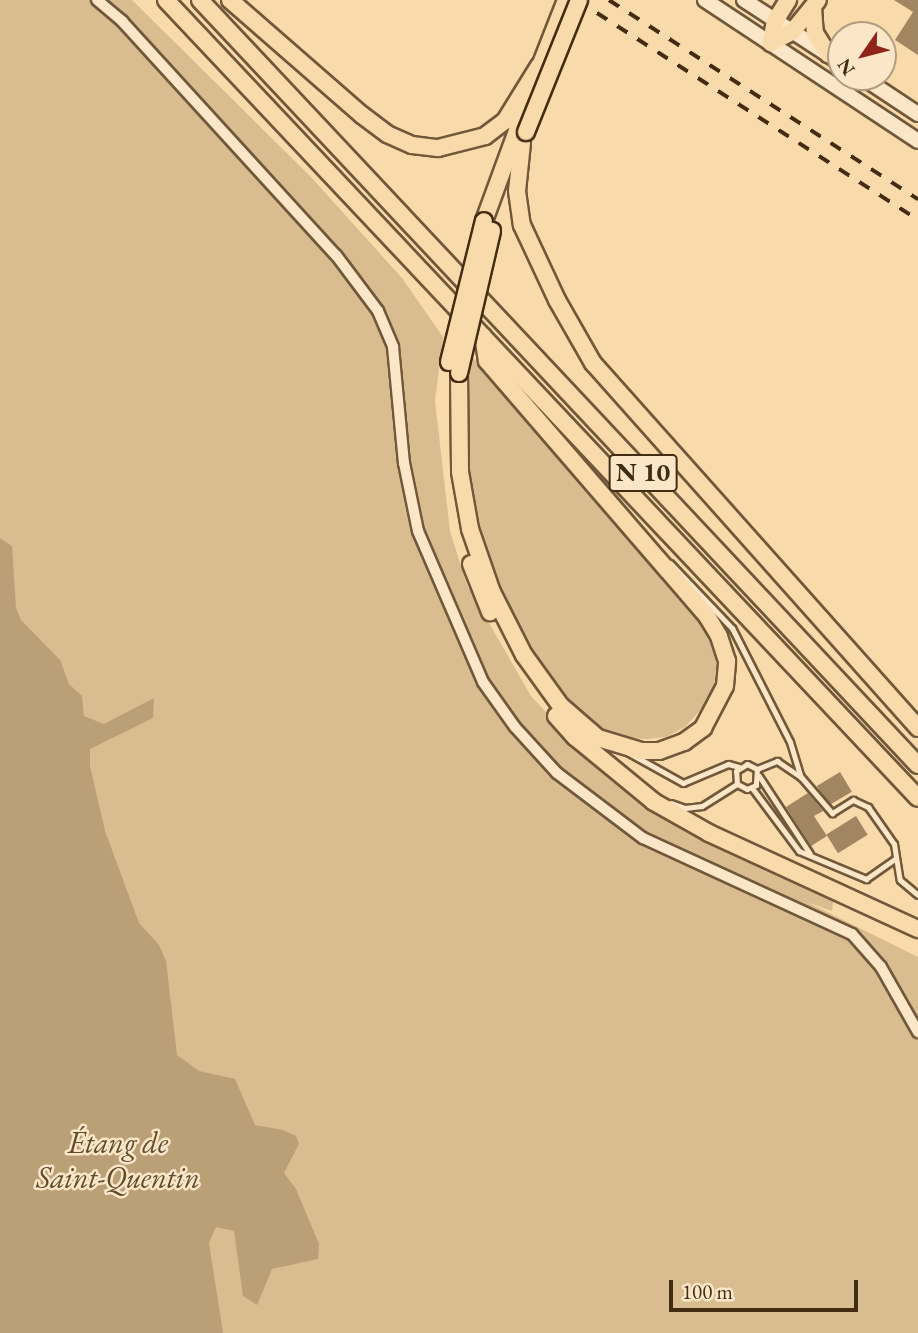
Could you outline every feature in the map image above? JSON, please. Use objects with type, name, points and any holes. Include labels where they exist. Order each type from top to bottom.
[{"type":"main road","name":"N 10","points":[[166,0],[918,798]]},
{"type":"main road","name":"N 10","points":[[200,0],[918,765]]},
{"type":"main road","points":[[230,0],[387,134],[412,145],[466,144],[518,130]]},
{"type":"main road","points":[[566,0],[539,66],[488,226],[454,367],[450,468],[460,529],[481,594],[514,660],[547,706],[575,737],[650,800],[709,834],[918,929]]},
{"type":"main road","points":[[579,0],[518,130],[517,191],[522,225],[574,333],[593,363],[918,728]]},
{"type":"main road","points":[[705,0],[918,141]]},
{"type":"main road","points":[[744,0],[827,54]]},
{"type":"main road","points":[[771,43],[775,21],[789,0]]},
{"type":"main road","points":[[771,43],[792,32],[816,4]]},
{"type":"main road","points":[[816,4],[815,33],[827,49]]},
{"type":"main road","points":[[883,91],[918,114]]},
{"type":"main road","points":[[454,367],[460,472],[470,529],[492,592],[547,691],[578,724],[622,748],[659,751],[684,742],[704,728],[725,685],[727,661],[719,636],[640,538],[487,361],[483,335]]},
{"type":"street","points":[[97,0],[122,21],[336,254],[378,311],[393,347],[404,463],[418,531],[483,682],[515,727],[557,773],[643,838],[852,934],[881,967],[918,1032]]},
{"type":"lane","points":[[640,538],[679,571],[732,628],[790,742],[801,777]]},
{"type":"lane","points":[[622,748],[683,783],[728,764],[739,768],[747,764],[758,772],[812,857]]},
{"type":"lane","points":[[752,788],[758,772],[778,761],[801,777],[832,813],[853,800],[868,807],[894,844],[900,880],[918,895]]},
{"type":"lane","points":[[650,800],[685,808],[702,806],[737,783],[739,768]]},
{"type":"lane","points":[[737,783],[752,788],[791,843],[812,857],[866,878],[895,859]]},
{"type":"shaded area","points":[[0,0],[132,0],[311,177],[402,278],[443,337],[435,401],[450,531],[467,585],[531,696],[583,752],[655,814],[702,841],[834,896],[832,911],[807,902],[918,957],[918,1333],[0,1333]]},
{"type":"shaded area","points":[[468,352],[696,612],[713,642],[717,670],[711,698],[685,727],[666,737],[618,738],[588,725],[536,667],[483,560],[460,434]]},
{"type":"water","name":"Étang de Saint-Quentin","points":[[0,538],[12,546],[16,608],[21,620],[60,660],[69,684],[82,696],[84,716],[104,724],[154,698],[153,718],[90,749],[90,766],[105,831],[139,923],[159,945],[166,961],[177,1055],[199,1071],[235,1079],[255,1125],[283,1130],[296,1136],[299,1144],[284,1173],[296,1189],[319,1244],[318,1259],[272,1269],[257,1305],[243,1296],[234,1231],[216,1227],[209,1243],[223,1333],[0,1333]]},
{"type":"building","points":[[894,0],[918,0],[918,55],[897,41],[897,37],[913,12]]},
{"type":"building","points":[[840,772],[852,792],[829,806],[817,786]]},
{"type":"building","points":[[808,793],[823,811],[814,816],[827,836],[811,846],[786,807]]},
{"type":"building","points":[[856,816],[868,835],[838,853],[826,835]]},
{"type":"railway","points":[[577,0],[918,220]]},
{"type":"railway","points":[[609,0],[918,199]]}]
